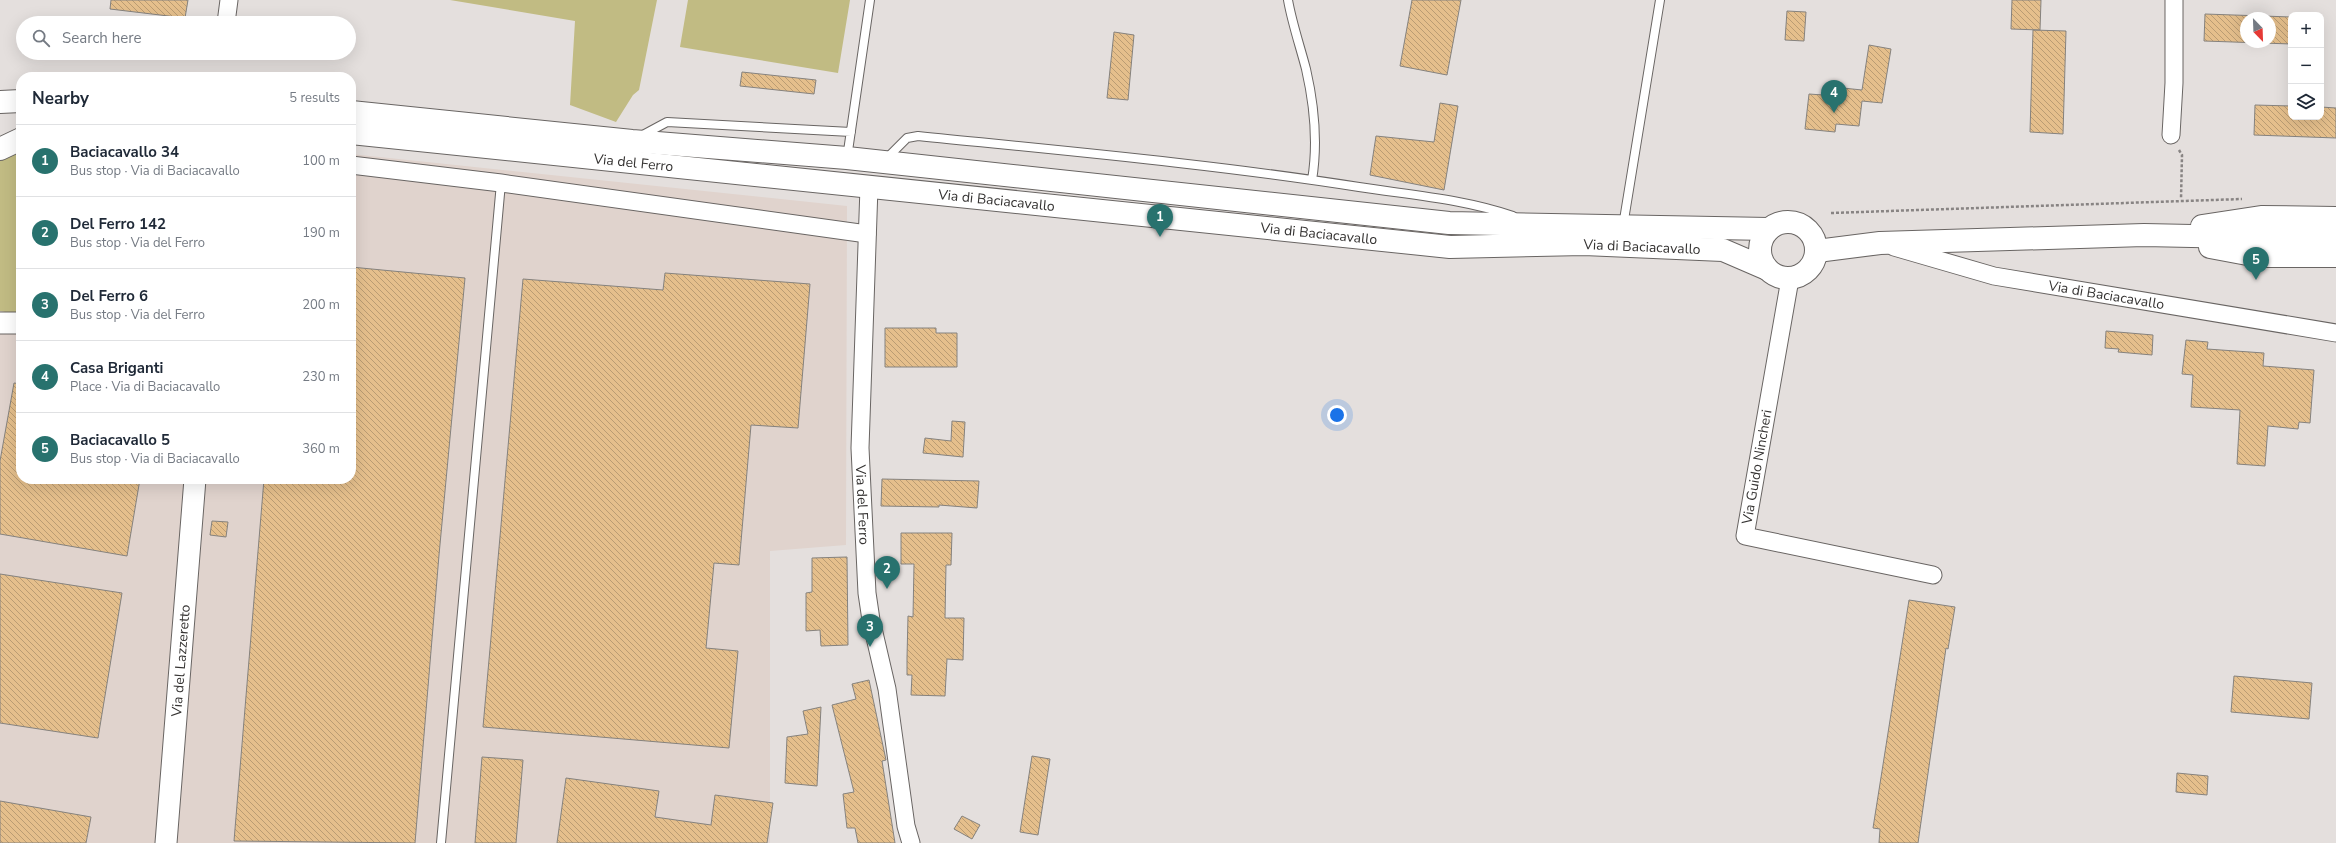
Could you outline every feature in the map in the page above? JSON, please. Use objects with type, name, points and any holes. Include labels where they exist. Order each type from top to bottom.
[{"type":"main road","points":[[0,102],[16,101]]},
{"type":"main road","name":"Via del Ferro","points":[[356,113],[632,141],[883,162]]},
{"type":"main road","name":"Via del Ferro","points":[[356,134],[869,187]]},
{"type":"main road","points":[[0,149],[16,141]]},
{"type":"main road","name":"Via di Baciacavallo","points":[[883,162],[1449,223],[1769,229],[1782,222],[1792,222],[1802,225],[1810,232],[1816,241],[1817,251],[1880,243],[2144,236]]},
{"type":"main road","name":"Via di Baciacavallo","points":[[869,187],[1450,247],[1584,244],[1723,250],[1767,269],[1775,276],[1790,279]]},
{"type":"main road","points":[[2144,236],[2261,217],[2336,218]]},
{"type":"main road","points":[[1767,269],[1761,258],[1760,248],[1763,237],[1769,229]]},
{"type":"main road","points":[[2144,236],[2336,239]]},
{"type":"main road","points":[[2144,236],[2258,256],[2336,256]]},
{"type":"main road","points":[[1790,279],[1799,277],[1808,271],[1816,259],[1817,251]]},
{"type":"street","points":[[227,16],[230,0]]},
{"type":"street","points":[[2171,135],[2174,83],[2174,0]]},
{"type":"street","points":[[356,166],[501,183],[867,234]]},
{"type":"street","name":"Via del Ferro","points":[[869,187],[860,448],[868,593],[871,620],[887,689],[906,826],[910,843]]},
{"type":"street","name":"Via di Baciacavallo","points":[[1880,243],[1994,276],[2336,333]]},
{"type":"street","name":"Via Guido Nincheri","points":[[1790,279],[1745,536],[1933,575]]},
{"type":"street","name":"Via del Lazzeretto","points":[[166,843],[195,484]]},
{"type":"lane","points":[[847,158],[870,0]]},
{"type":"lane","points":[[1288,0],[1306,70],[1314,109],[1312,180]]},
{"type":"lane","points":[[1622,227],[1660,0]]},
{"type":"lane","points":[[632,141],[667,122],[851,132]]},
{"type":"lane","points":[[883,162],[904,141],[918,136],[1129,157],[1312,180],[1484,207],[1536,225]]},
{"type":"lane","points":[[441,843],[501,183]]},
{"type":"path","points":[[2171,135],[2182,155],[2181,199]]},
{"type":"path","points":[[1832,213],[2181,199],[2243,199]]},
{"type":"shaded area","points":[[450,0],[657,0],[639,90],[633,95],[616,122],[570,105],[575,21]]},
{"type":"shaded area","points":[[688,0],[850,0],[838,73],[680,47]]},
{"type":"shaded area","points":[[16,151],[16,314],[0,311],[0,161]]},
{"type":"shaded area","points":[[356,155],[847,206],[846,545],[770,551],[770,843],[0,843],[0,311],[16,314],[16,484],[356,484]]},
{"type":"building","points":[[111,0],[188,0],[185,16],[168,16],[110,9]]},
{"type":"building","points":[[1412,0],[1461,0],[1447,75],[1400,66]]},
{"type":"building","points":[[2012,0],[2041,0],[2040,30],[2011,29]]},
{"type":"building","points":[[1787,11],[1806,12],[1804,41],[1785,40]]},
{"type":"building","points":[[2205,14],[2240,15],[2240,42],[2204,41]]},
{"type":"building","points":[[2276,16],[2288,17],[2288,44],[2276,43]]},
{"type":"building","points":[[2033,30],[2066,31],[2063,134],[2030,132]]},
{"type":"building","points":[[1114,32],[1134,35],[1128,100],[1107,98]]},
{"type":"building","points":[[1869,45],[1891,49],[1882,103],[1862,101],[1859,126],[1836,124],[1835,132],[1805,129],[1809,94],[1823,95],[1824,86],[1862,90]]},
{"type":"building","points":[[742,72],[816,80],[814,94],[740,86]]},
{"type":"building","points":[[1440,103],[1458,106],[1444,190],[1370,175],[1376,136],[1434,142]]},
{"type":"building","points":[[2255,105],[2288,106],[2288,120],[2324,120],[2324,107],[2336,108],[2336,138],[2254,135]]},
{"type":"building","points":[[356,267],[465,278],[439,555],[415,843],[234,841],[264,484],[356,484]]},
{"type":"building","points":[[665,273],[810,284],[798,428],[751,425],[739,565],[714,563],[706,648],[738,651],[729,748],[483,727],[523,279],[663,290]]},
{"type":"building","points":[[885,328],[936,328],[936,333],[957,333],[957,367],[885,367]]},
{"type":"building","points":[[2106,331],[2153,335],[2152,355],[2118,352],[2119,349],[2105,348]]},
{"type":"building","points":[[2186,340],[2208,342],[2207,349],[2264,353],[2263,366],[2314,370],[2310,423],[2299,422],[2298,429],[2268,426],[2265,466],[2237,464],[2240,410],[2191,407],[2193,375],[2182,374]]},
{"type":"building","points":[[14,383],[16,383],[16,484],[139,484],[127,556],[0,534],[0,461]]},
{"type":"building","points":[[952,421],[965,422],[963,457],[923,453],[925,438],[951,441]]},
{"type":"building","points":[[882,479],[979,481],[977,508],[939,505],[939,507],[881,506]]},
{"type":"building","points":[[212,521],[228,522],[226,537],[210,535]]},
{"type":"building","points":[[901,533],[952,533],[951,565],[946,565],[945,618],[964,618],[963,660],[947,659],[945,696],[911,695],[912,675],[907,675],[907,658],[908,616],[913,617],[914,564],[901,564]]},
{"type":"building","points":[[847,557],[848,645],[821,646],[820,630],[806,631],[806,593],[812,592],[812,558]]},
{"type":"building","points":[[0,574],[122,593],[98,738],[0,723]]},
{"type":"building","points":[[1909,600],[1955,607],[1948,649],[1946,648],[1918,843],[1879,843],[1880,829],[1873,828]]},
{"type":"building","points":[[2234,676],[2312,683],[2309,719],[2231,712]]},
{"type":"building","points":[[869,680],[886,760],[882,761],[895,843],[858,843],[855,828],[847,828],[843,794],[854,792],[832,705],[856,699],[852,684]]},
{"type":"building","points":[[821,707],[817,786],[785,783],[787,737],[808,734],[803,711]]},
{"type":"building","points":[[1032,756],[1050,759],[1038,835],[1020,832]]},
{"type":"building","points":[[482,757],[523,760],[516,843],[475,843]]},
{"type":"building","points":[[2177,773],[2208,776],[2207,795],[2176,792]]},
{"type":"building","points":[[566,778],[659,791],[655,817],[711,825],[715,795],[773,803],[767,843],[557,843]]},
{"type":"building","points":[[0,801],[91,817],[86,843],[0,843]]},
{"type":"building","points":[[962,816],[980,825],[972,839],[954,829]]},
{"type":"place","name":"Casa Briganti","points":[[1834,113]]},
{"type":"place","name":"Baciacavallo 34","points":[[1160,237]]},
{"type":"place","name":"Baciacavallo 5","points":[[2256,280]]},
{"type":"place","name":"Del Ferro 142","points":[[887,589]]},
{"type":"place","name":"Del Ferro 6","points":[[870,647]]}]
